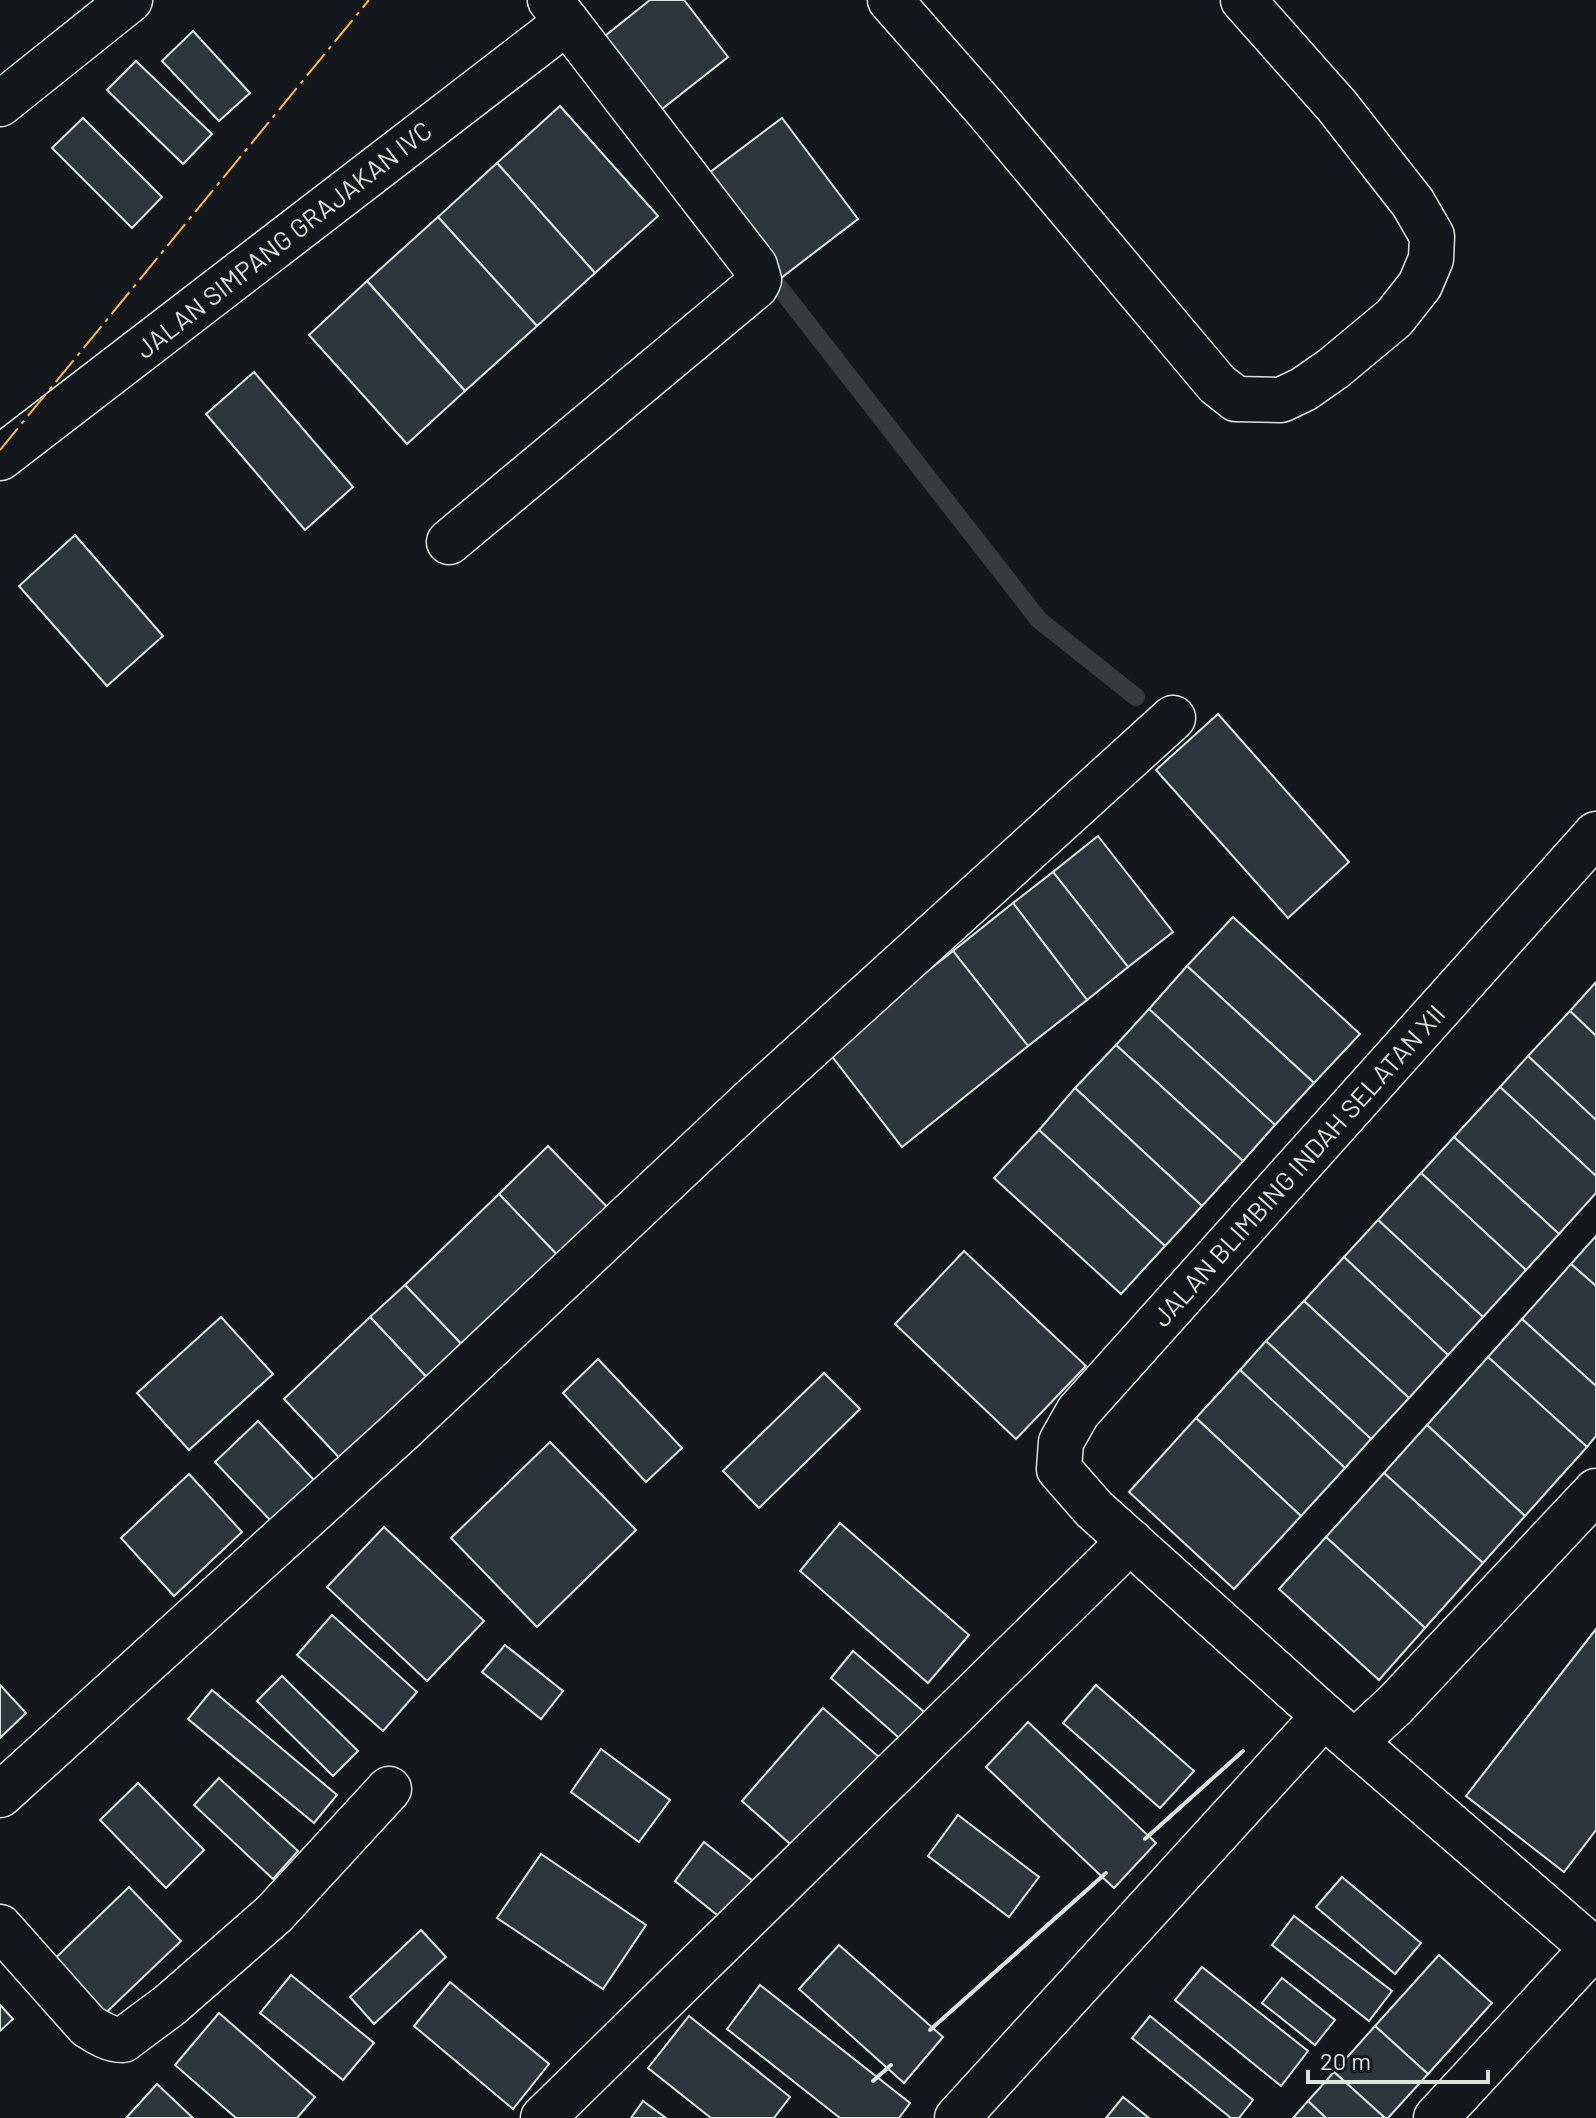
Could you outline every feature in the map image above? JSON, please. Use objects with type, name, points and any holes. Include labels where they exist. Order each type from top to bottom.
[{"type":"street","points":[[0,104],[130,0]]},
{"type":"street","points":[[890,0],[1217,384],[1236,399],[1281,400],[1304,389],[1334,368],[1394,318],[1420,285],[1431,259],[1432,236],[1413,203],[1337,106],[1243,0]]},
{"type":"street","points":[[449,542],[756,286],[759,280],[755,266],[559,11]]},
{"type":"street","name":"JALAN SIMPANG GRAJAKAN IVC","points":[[0,458],[559,11]]},
{"type":"street","points":[[0,1795],[403,1429],[751,1101],[1173,718]]},
{"type":"street","name":"JALAN BLIMBING INDAH SELATAN XII","points":[[1594,1949],[1340,1729],[1094,1509],[1059,1469],[1061,1442],[1078,1412],[1596,834]]},
{"type":"street","points":[[957,2118],[1340,1729],[1395,1705],[1596,1491]]},
{"type":"street","points":[[543,2118],[1130,1541]]},
{"type":"street","points":[[0,1927],[88,2026],[103,2035],[123,2040],[170,2005],[274,1914],[389,1789]]},
{"type":"street","points":[[1436,2118],[1594,1949]]},
{"type":"building","points":[[650,0],[684,0],[728,57],[662,109],[605,36]]},
{"type":"building","points":[[193,31],[250,93],[219,121],[162,61]]},
{"type":"building","points":[[136,61],[212,134],[183,164],[107,90]]},
{"type":"building","points":[[560,106],[658,216],[595,273],[497,163]]},
{"type":"building","points":[[83,118],[162,197],[132,228],[52,148]]},
{"type":"building","points":[[782,118],[858,219],[781,278],[705,176]]},
{"type":"building","points":[[497,163],[595,273],[537,326],[438,217]]},
{"type":"building","points":[[438,217],[537,326],[465,391],[367,281]]},
{"type":"building","points":[[367,281],[465,391],[407,444],[309,335]]},
{"type":"building","points":[[254,372],[353,487],[305,530],[206,414]]},
{"type":"building","points":[[75,535],[163,636],[107,686],[19,586]]},
{"type":"building","points":[[1218,714],[1349,862],[1288,918],[1156,770]]},
{"type":"building","points":[[1098,836],[1173,932],[1128,967],[1053,872]]},
{"type":"building","points":[[1053,872],[1128,967],[1087,1000],[1013,903]]},
{"type":"building","points":[[1013,903],[1087,1000],[1028,1046],[953,951]]},
{"type":"building","points":[[1233,917],[1360,1034],[1314,1083],[1187,966]]},
{"type":"building","points":[[953,951],[1028,1046],[902,1147],[827,1050]]},
{"type":"building","points":[[1187,966],[1314,1083],[1275,1125],[1149,1009]]},
{"type":"building","points":[[1596,982],[1596,1036],[1570,1011]]},
{"type":"building","points":[[1149,1009],[1275,1125],[1243,1161],[1116,1045]]},
{"type":"building","points":[[1570,1011],[1596,1036],[1596,1120],[1528,1056]]},
{"type":"building","points":[[1116,1045],[1243,1161],[1202,1206],[1075,1088]]},
{"type":"building","points":[[1528,1056],[1596,1120],[1596,1176],[1500,1087]]},
{"type":"building","points":[[1500,1087],[1596,1176],[1596,1193],[1559,1234],[1454,1137]]},
{"type":"building","points":[[1075,1088],[1202,1206],[1165,1246],[1039,1130]]},
{"type":"building","points":[[1039,1130],[1165,1246],[1121,1294],[994,1178]]},
{"type":"building","points":[[1454,1137],[1559,1234],[1526,1270],[1421,1173]]},
{"type":"building","points":[[548,1146],[613,1213],[563,1261],[499,1194]]},
{"type":"building","points":[[1421,1173],[1526,1270],[1483,1317],[1378,1220]]},
{"type":"building","points":[[499,1194],[563,1261],[468,1351],[405,1285]]},
{"type":"building","points":[[1378,1220],[1483,1317],[1448,1355],[1344,1257]]},
{"type":"building","points":[[1596,1236],[1596,1286],[1571,1264]]},
{"type":"building","points":[[964,1251],[1086,1366],[1016,1439],[895,1324]]},
{"type":"building","points":[[1344,1257],[1448,1355],[1409,1398],[1304,1301]]},
{"type":"building","points":[[1571,1264],[1596,1286],[1596,1386],[1522,1319]]},
{"type":"building","points":[[405,1285],[468,1351],[433,1384],[370,1317]]},
{"type":"building","points":[[1304,1301],[1409,1398],[1371,1439],[1266,1341]]},
{"type":"building","points":[[221,1317],[273,1374],[189,1450],[137,1393]]},
{"type":"building","points":[[370,1317],[433,1384],[348,1467],[284,1399]]},
{"type":"building","points":[[1522,1319],[1596,1386],[1596,1436],[1587,1447],[1488,1357]]},
{"type":"building","points":[[1266,1341],[1371,1439],[1345,1468],[1240,1370]]},
{"type":"building","points":[[1488,1357],[1587,1447],[1525,1516],[1427,1425]]},
{"type":"building","points":[[598,1359],[682,1448],[646,1482],[563,1393]]},
{"type":"building","points":[[1240,1370],[1345,1468],[1301,1516],[1196,1418]]},
{"type":"building","points":[[824,1373],[860,1409],[759,1508],[723,1471]]},
{"type":"building","points":[[1196,1418],[1301,1516],[1234,1589],[1129,1492]]},
{"type":"building","points":[[258,1421],[314,1480],[271,1521],[215,1462]]},
{"type":"building","points":[[1427,1425],[1525,1516],[1483,1563],[1384,1473]]},
{"type":"building","points":[[550,1442],[636,1530],[537,1627],[451,1538]]},
{"type":"building","points":[[1384,1473],[1483,1563],[1425,1628],[1326,1537]]},
{"type":"building","points":[[189,1474],[242,1532],[174,1596],[121,1538]]},
{"type":"building","points":[[840,1523],[969,1635],[928,1683],[800,1571]]},
{"type":"building","points":[[384,1527],[484,1621],[427,1681],[327,1587]]},
{"type":"building","points":[[1326,1537],[1425,1628],[1379,1680],[1279,1589]]},
{"type":"building","points":[[332,1615],[417,1692],[383,1731],[297,1655]]},
{"type":"building","points":[[1596,1629],[1596,1830],[1564,1872],[1466,1796]]},
{"type":"building","points":[[505,1645],[563,1691],[541,1719],[482,1672]]},
{"type":"building","points":[[853,1651],[930,1717],[906,1744],[831,1678]]},
{"type":"building","points":[[282,1676],[358,1751],[333,1776],[257,1701]]},
{"type":"building","points":[[0,1685],[26,1713],[0,1738]]},
{"type":"building","points":[[1096,1685],[1194,1771],[1160,1808],[1063,1723]]},
{"type":"building","points":[[212,1690],[337,1795],[314,1823],[188,1719]]},
{"type":"building","points":[[823,1708],[880,1758],[798,1851],[742,1801]]},
{"type":"building","points":[[1028,1722],[1156,1843],[1114,1888],[986,1767]]},
{"type":"building","points":[[601,1749],[670,1800],[639,1842],[571,1792]]},
{"type":"building","points":[[219,1778],[298,1851],[273,1879],[194,1805]]},
{"type":"building","points":[[138,1783],[204,1850],[166,1888],[100,1820]]},
{"type":"building","points":[[958,1815],[1039,1877],[1009,1917],[928,1856]]},
{"type":"building","points":[[704,1842],[763,1889],[732,1927],[675,1881]]},
{"type":"building","points":[[541,1854],[646,1925],[603,1989],[497,1918]]},
{"type":"building","points":[[1342,1877],[1421,1943],[1395,1974],[1316,1907]]},
{"type":"building","points":[[129,1887],[181,1941],[93,2025],[42,1971]]},
{"type":"building","points":[[1294,1916],[1392,1991],[1369,2021],[1272,1945]]},
{"type":"building","points":[[421,1930],[446,1957],[374,2024],[350,1997]]},
{"type":"building","points":[[839,1945],[943,2037],[904,2083],[799,1989]]},
{"type":"building","points":[[1439,1955],[1492,2003],[1428,2074],[1375,2026]]},
{"type":"building","points":[[1202,1967],[1308,2051],[1281,2086],[1175,2000]]},
{"type":"building","points":[[291,1975],[374,2043],[343,2080],[260,2013]]},
{"type":"building","points":[[1282,1978],[1335,2020],[1315,2045],[1262,2003]]},
{"type":"building","points":[[450,1982],[549,2064],[513,2109],[414,2026]]},
{"type":"building","points":[[760,1985],[910,2103],[899,2118],[840,2118],[727,2029]]},
{"type":"building","points":[[0,2005],[13,2019],[0,2031]]},
{"type":"building","points":[[219,2013],[315,2097],[297,2118],[236,2118],[175,2065]]},
{"type":"building","points":[[689,2016],[790,2097],[774,2118],[711,2118],[648,2068]]},
{"type":"building","points":[[1150,2016],[1253,2100],[1239,2118],[1231,2118],[1132,2038]]},
{"type":"building","points":[[1375,2026],[1428,2074],[1388,2118],[1334,2072]]},
{"type":"building","points":[[1334,2072],[1385,2118],[1326,2118],[1308,2101]]},
{"type":"building","points":[[157,2084],[193,2118],[126,2118]]},
{"type":"building","points":[[1123,2097],[1149,2118],[1106,2118]]},
{"type":"building","points":[[643,2101],[666,2118],[631,2118]]},
{"type":"building","points":[[1308,2101],[1326,2118],[1293,2118]]},
{"type":"waterway","points":[[765,269],[1039,620],[1136,697]]},
{"type":"wall","points":[[1145,1839],[1243,1751]]},
{"type":"wall","points":[[930,2030],[1106,1873]]},
{"type":"wall","points":[[873,2081],[891,2065]]},
{"type":"power","points":[[0,450],[369,0]]}]
